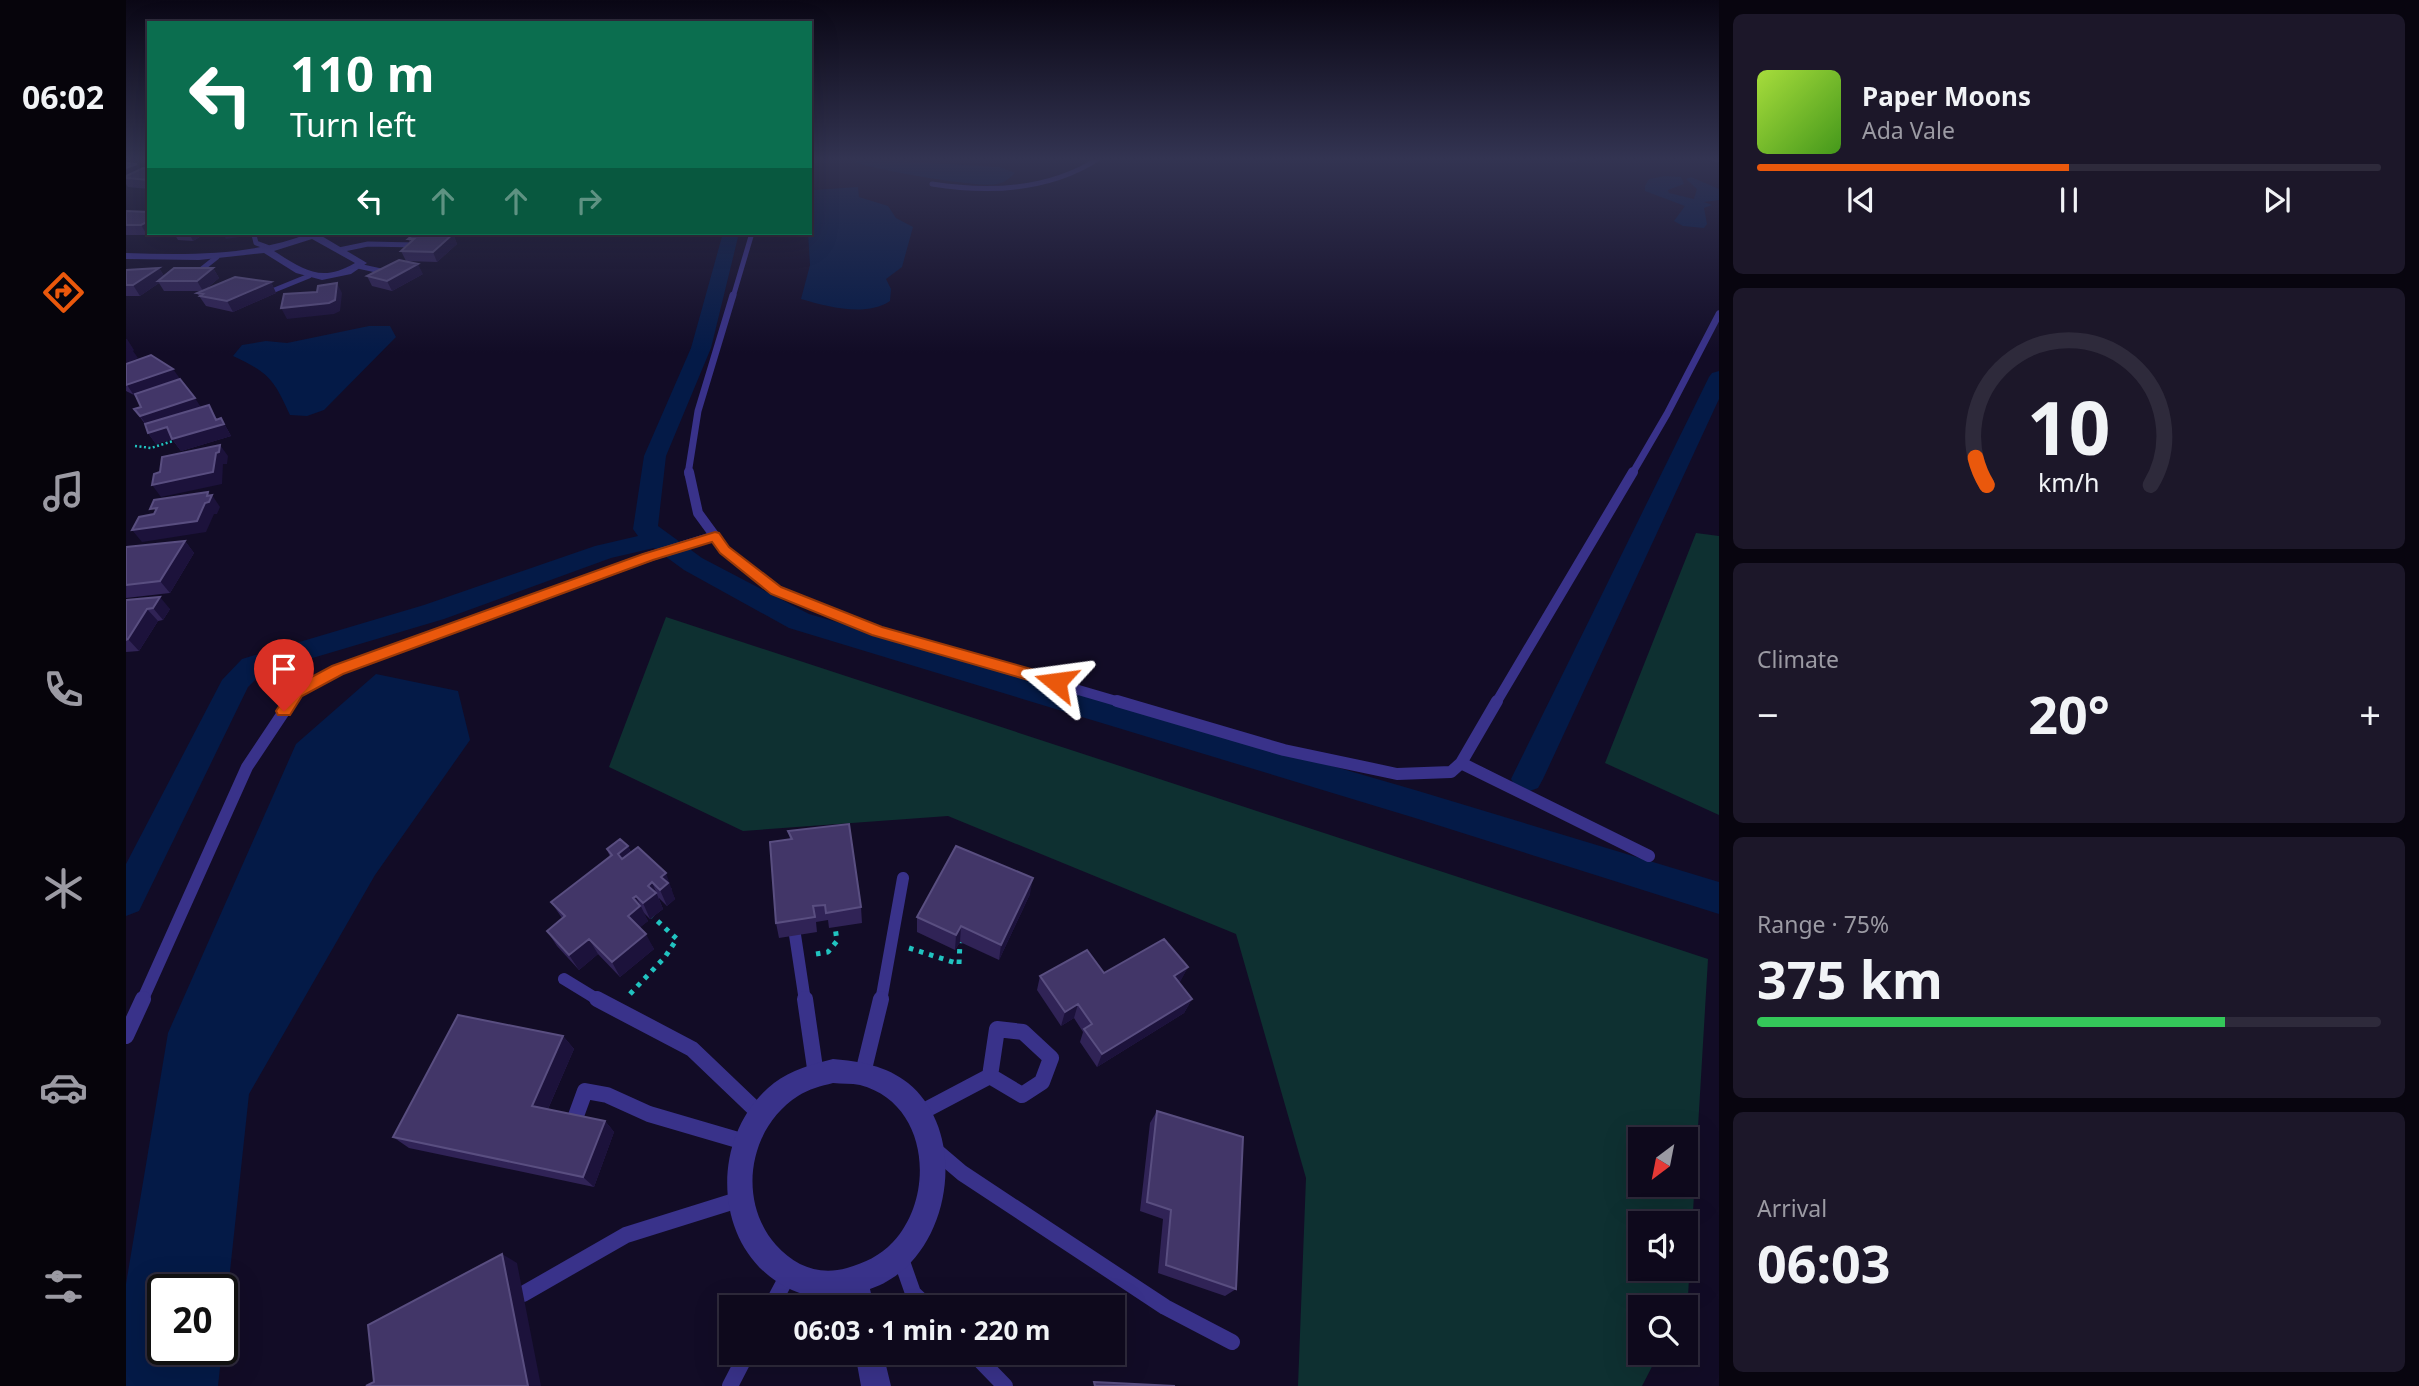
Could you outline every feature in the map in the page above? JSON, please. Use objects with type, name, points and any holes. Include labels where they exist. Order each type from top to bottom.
[{"type":"street","points":[[126,256],[182,259],[217,257],[312,235]]},
{"type":"street","points":[[265,248],[309,275],[326,282],[362,263],[317,235]]},
{"type":"street","points":[[833,1071],[863,1073],[894,1088],[918,1114],[932,1148],[935,1176],[930,1205],[918,1233],[900,1256],[858,1295],[788,1275],[762,1253],[745,1223],[738,1188],[743,1153],[761,1115],[777,1096],[804,1079],[816,1075],[833,1071]]},
{"type":"street","points":[[872,1365],[876,1386]]},
{"type":"lane","points":[[254,235],[256,243],[265,248]]},
{"type":"lane","points":[[751,235],[698,411],[688,475],[698,513],[724,550],[776,590],[877,631],[1284,750],[1397,774],[1451,772],[1461,763],[1667,414],[1719,314]]},
{"type":"lane","points":[[339,250],[368,244],[416,246]]},
{"type":"lane","points":[[191,278],[217,257]]},
{"type":"lane","points":[[358,265],[396,274]]},
{"type":"lane","points":[[272,291],[309,275]]},
{"type":"lane","points":[[126,1036],[247,767],[297,692],[338,670],[648,557],[714,537]]},
{"type":"lane","points":[[1461,763],[1649,856]]},
{"type":"lane","points":[[863,1073],[892,943],[903,878]]},
{"type":"lane","points":[[795,935],[816,1075]]},
{"type":"lane","points":[[564,979],[615,1010],[692,1049],[761,1115]]},
{"type":"lane","points":[[997,1030],[1023,1032],[1051,1058],[1042,1082],[1022,1095],[990,1076],[997,1030]]},
{"type":"lane","points":[[918,1114],[990,1076]]},
{"type":"lane","points":[[573,1124],[585,1091],[607,1095],[649,1114],[748,1143]]},
{"type":"lane","points":[[932,1148],[962,1173],[1164,1307],[1231,1342]]},
{"type":"lane","points":[[523,1294],[626,1235],[741,1199]]},
{"type":"lane","points":[[900,1256],[915,1295]]},
{"type":"lane","points":[[777,1295],[788,1275]]},
{"type":"lane","points":[[730,1386],[741,1365]]},
{"type":"lane","points":[[985,1365],[1005,1386]]},
{"type":"path","points":[[135,446],[154,448],[176,440]]},
{"type":"path","points":[[615,1010],[665,957],[677,939],[653,917]]},
{"type":"path","points":[[798,958],[828,952],[837,941],[835,927]]},
{"type":"path","points":[[892,943],[959,964],[960,942]]},
{"type":"green space","points":[[1696,533],[1719,536],[1719,815],[1605,763]]},
{"type":"green space","points":[[666,617],[1708,959],[1698,1128],[1628,1127],[1628,1197],[1694,1197],[1693,1211],[1628,1211],[1628,1281],[1689,1281],[1688,1295],[1628,1295],[1628,1365],[1653,1365],[1642,1386],[1298,1386],[1306,1178],[1236,934],[948,816],[743,831],[609,767]]},
{"type":"water","points":[[812,224],[907,224],[913,227],[902,267],[886,279],[891,289],[890,301],[880,306],[858,310],[801,299],[810,265],[808,235],[812,235]]},
{"type":"water","points":[[1679,224],[1707,224],[1704,228]]},
{"type":"water","points":[[369,326],[390,326],[396,337],[324,410],[307,416],[290,415],[269,378],[233,356],[242,345],[266,341],[287,343]]},
{"type":"water","points":[[376,674],[458,691],[470,740],[375,875],[249,1094],[230,1274],[147,1274],[147,1365],[220,1365],[218,1386],[126,1386],[126,1284],[168,1033],[296,744]]},
{"type":"building","points":[[413,235],[452,235],[433,252],[401,251],[414,239],[408,239]]},
{"type":"building","points":[[399,260],[418,264],[387,281],[367,276]]},
{"type":"building","points":[[159,268],[133,285],[126,285],[126,270]]},
{"type":"building","points":[[174,268],[213,268],[197,281],[158,281]]},
{"type":"building","points":[[235,277],[271,282],[227,301],[200,296],[203,294],[197,293]]},
{"type":"building","points":[[337,283],[335,300],[329,303],[281,308],[284,294],[317,292],[318,286]]},
{"type":"building","points":[[151,355],[173,369],[126,385],[126,364]]},
{"type":"building","points":[[180,379],[195,398],[140,416],[134,409],[141,407],[135,394]]},
{"type":"building","points":[[209,405],[216,420],[221,418],[224,424],[172,439],[167,427],[148,433],[145,424]]},
{"type":"building","points":[[220,445],[213,472],[152,485],[154,474],[160,472],[162,457]]},
{"type":"building","points":[[208,492],[207,496],[212,495],[197,521],[132,530],[139,517],[154,514],[157,508],[150,509],[154,500]]},
{"type":"building","points":[[185,541],[160,581],[126,585],[126,547]]},
{"type":"building","points":[[160,597],[153,608],[147,609],[126,640],[126,600]]},
{"type":"building","points":[[849,824],[861,907],[826,913],[825,905],[813,906],[815,917],[776,923],[770,842],[792,839],[788,831]]},
{"type":"building","points":[[620,839],[628,846],[618,854],[622,859],[638,847],[666,873],[661,877],[668,883],[660,890],[652,882],[648,886],[656,893],[643,903],[636,896],[633,898],[640,906],[628,916],[646,934],[612,962],[589,939],[569,955],[547,931],[565,916],[551,902],[612,855],[607,849]]},
{"type":"building","points":[[956,846],[1033,878],[1001,945],[961,926],[956,935],[917,917]]},
{"type":"building","points":[[1164,939],[1188,967],[1174,976],[1192,999],[1102,1054],[1084,1029],[1092,1024],[1078,1004],[1065,1012],[1040,976],[1087,950],[1104,973]]},
{"type":"building","points":[[458,1015],[563,1036],[532,1106],[605,1121],[583,1177],[393,1137]]},
{"type":"building","points":[[1157,1111],[1243,1137],[1236,1289],[1166,1265],[1171,1210],[1147,1202]]},
{"type":"building","points":[[502,1254],[528,1386],[366,1386],[374,1382],[368,1325]]},
{"type":"building","points":[[1094,1382],[1175,1386],[1095,1386]]},
{"type":"waterway","points":[[659,539],[645,529],[655,456],[701,348],[730,235]]},
{"type":"waterway","points":[[1527,779],[1719,377]]},
{"type":"waterway","points":[[126,900],[237,680],[252,666],[434,612],[604,552],[659,539]]},
{"type":"waterway","points":[[659,539],[693,564],[799,621],[1415,804],[1719,898]]},
{"type":"route","points":[[284,711],[297,692],[338,670],[648,557],[715,536],[724,550],[776,590],[877,631],[1056,682]]}]
